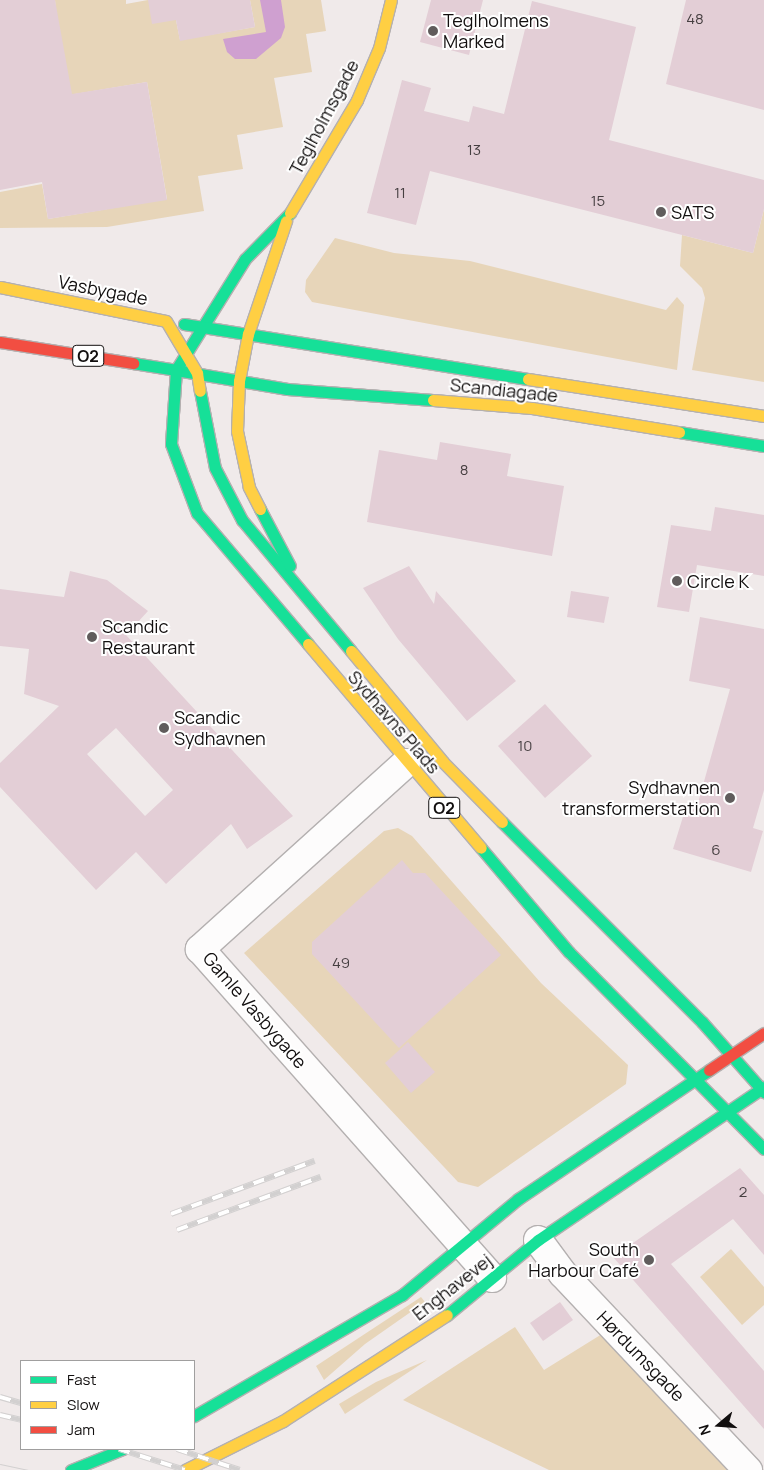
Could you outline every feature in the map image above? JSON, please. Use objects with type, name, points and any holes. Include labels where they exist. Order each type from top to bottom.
[{"type":"street","name":"Teglholmsgade","points":[[326,626],[274,539],[249,487],[237,432],[239,381],[248,334],[287,218],[357,100],[379,48],[391,0]]},
{"type":"street","name":"Teglholmsgade","points":[[176,370],[200,326],[245,259],[287,218]]},
{"type":"street","name":"Vasbygade","points":[[0,287],[166,321],[248,334]]},
{"type":"street","name":"O2","points":[[166,321],[186,350],[197,373],[223,490],[242,520],[326,626]]},
{"type":"street","name":"Scandiagade","points":[[248,334],[764,416]]},
{"type":"street","name":"O2","points":[[0,342],[176,370]]},
{"type":"street","name":"Scandiagade","points":[[176,370],[239,381],[532,408],[764,446]]},
{"type":"street","name":"Sydhavns Plads","points":[[176,370],[170,444],[197,513],[406,763],[569,952],[694,1078]]},
{"type":"street","name":"Sydhavns Plads","points":[[326,626],[514,837],[731,1054]]},
{"type":"street","name":"Gamle Vasbygade","points":[[406,763],[200,949],[492,1278]]},
{"type":"street","name":"Enghavevej","points":[[195,1415],[371,1315],[463,1246],[518,1199],[694,1078],[764,1033]]},
{"type":"street","name":"O2","points":[[731,1054],[763,1089]]},
{"type":"street","name":"O2","points":[[694,1078],[764,1149]]},
{"type":"street","name":"Enghavevej","points":[[185,1470],[283,1421],[378,1363],[492,1278],[538,1240],[727,1111],[763,1089]]},
{"type":"street","name":"Hørdumsgade","points":[[538,1240],[563,1274],[748,1470]]},
{"type":"street","points":[[72,1470],[120,1450]]},
{"type":"shaded area","points":[[55,0],[126,0],[126,4],[148,0],[176,20],[180,40],[255,27],[250,0],[321,0],[326,31],[306,34],[312,72],[274,78],[283,127],[237,135],[243,169],[198,176],[204,211],[107,227],[0,228],[0,192],[42,184],[48,219],[167,199],[147,82],[63,96]]},
{"type":"shaded area","points":[[260,0],[281,0],[285,27],[281,38],[256,59],[235,59],[227,52],[223,39],[266,32]]},
{"type":"shaded area","points":[[764,209],[764,382],[692,370],[705,298],[702,288],[680,266],[682,235],[753,253]]},
{"type":"shaded area","points":[[335,238],[394,253],[470,261],[666,310],[677,297],[684,305],[677,370],[312,302],[305,292],[306,280]]},
{"type":"shaded area","points":[[398,828],[412,836],[541,983],[628,1065],[626,1084],[478,1187],[458,1182],[244,953],[384,831]]},
{"type":"shaded area","points":[[731,1249],[764,1287],[764,1305],[742,1325],[700,1277]]},
{"type":"shaded area","points":[[421,1297],[425,1302],[365,1344],[324,1380],[316,1366]]},
{"type":"shaded area","points":[[515,1327],[544,1370],[602,1334],[729,1470],[549,1470],[403,1400]]},
{"type":"shaded area","points":[[427,1360],[345,1414],[339,1404],[376,1382]]},
{"type":"building","points":[[0,0],[55,0],[72,94],[147,82],[167,200],[48,219],[42,182],[0,190]]},
{"type":"building","points":[[148,0],[250,0],[255,27],[180,41],[176,20],[152,24]]},
{"type":"building","points":[[431,0],[483,0],[469,55],[420,42]]},
{"type":"building","points":[[686,0],[764,0],[764,110],[666,84]]},
{"type":"building","points":[[532,1],[636,27],[609,140],[764,180],[764,209],[753,253],[430,171],[416,225],[367,213],[402,80],[431,88],[424,111],[469,122],[473,106],[504,114]]},
{"type":"building","points":[[440,442],[511,454],[507,476],[564,486],[552,556],[367,522],[379,450],[437,460]]},
{"type":"building","points":[[715,507],[764,515],[764,576],[697,565],[689,612],[657,607],[671,525],[711,531]]},
{"type":"building","points":[[409,566],[434,604],[436,591],[516,681],[467,721],[398,639],[363,588]]},
{"type":"building","name":"Scandic Sydhavnen","points":[[70,571],[107,580],[148,611],[126,635],[293,816],[247,849],[231,824],[166,884],[136,852],[96,890],[0,787],[0,763],[59,706],[24,694],[29,649],[0,646],[0,589],[64,597]],"holes":[[[116,728],[173,790],[145,816],[87,754]]]},
{"type":"building","points":[[571,591],[609,597],[604,623],[567,617]]},
{"type":"building","name":"Sydhavnen transformerstation","points":[[700,617],[764,629],[764,790],[753,828],[763,831],[751,872],[673,849],[686,807],[696,810],[730,689],[689,681]]},
{"type":"building","points":[[545,704],[592,756],[545,798],[498,746]]},
{"type":"building","points":[[402,860],[413,873],[425,873],[501,955],[399,1048],[312,954],[312,942]]},
{"type":"building","points":[[408,1042],[435,1072],[411,1093],[385,1063]]},
{"type":"building","points":[[740,1168],[764,1195],[764,1255],[733,1219],[671,1264],[764,1371],[764,1429],[613,1257]]},
{"type":"building","points":[[560,1302],[573,1320],[543,1341],[530,1323]]},
{"type":"tram line","points":[[0,1464],[28,1470]]},
{"type":"railway","points":[[171,1214],[314,1161]]},
{"type":"railway","points":[[177,1230],[320,1177]]},
{"type":"railway","points":[[0,1397],[20,1403]]},
{"type":"railway","points":[[0,1415],[20,1420]]},
{"type":"railway","points":[[122,1450],[185,1470]]},
{"type":"railway","points":[[180,1450],[240,1470]]},
{"type":"traffic: fast","points":[[290,213],[245,259],[176,370],[287,389],[433,400]]},
{"type":"traffic: fast","points":[[184,324],[528,379]]},
{"type":"traffic: fast","points":[[133,363],[176,370],[171,444],[197,513],[308,644]]},
{"type":"traffic: fast","points":[[200,391],[215,468],[242,520],[351,651]]},
{"type":"traffic: fast","points":[[679,432],[764,446]]},
{"type":"traffic: fast","points":[[260,509],[290,566]]},
{"type":"traffic: fast","points":[[502,822],[702,1022],[764,1092]]},
{"type":"traffic: fast","points":[[481,848],[569,952],[764,1149]]},
{"type":"traffic: fast","points":[[195,1415],[402,1295],[518,1199],[709,1070]]},
{"type":"traffic: fast","points":[[447,1315],[538,1240],[764,1087]]},
{"type":"traffic: fast","points":[[71,1470],[121,1450]]},
{"type":"traffic: slow","points":[[290,213],[357,100],[379,48],[391,0]]},
{"type":"traffic: slow","points":[[260,509],[249,487],[237,431],[239,381],[248,334],[286,221]]},
{"type":"traffic: slow","points":[[0,287],[166,321],[197,373],[200,391]]},
{"type":"traffic: slow","points":[[528,379],[764,416]]},
{"type":"traffic: slow","points":[[433,400],[532,408],[679,432]]},
{"type":"traffic: slow","points":[[308,644],[481,848]]},
{"type":"traffic: slow","points":[[351,651],[443,762],[502,822]]},
{"type":"traffic: slow","points":[[185,1470],[283,1421],[447,1315]]},
{"type":"traffic: jam","points":[[0,342],[133,363]]},
{"type":"traffic: jam","points":[[709,1070],[764,1033]]},
{"type":"place","name":"Teglholmens Marked","points":[[433,31]]},
{"type":"place","name":"SATS","points":[[661,212]]},
{"type":"place","name":"Circle K","points":[[677,581]]},
{"type":"place","name":"Scandic Restaurant","points":[[92,637]]},
{"type":"place","name":"Scandic Sydhavnen","points":[[164,728]]},
{"type":"place","name":"Sydhavnen transformerstation","points":[[730,798]]},
{"type":"place","name":"South Harbour Café","points":[[649,1260]]}]
